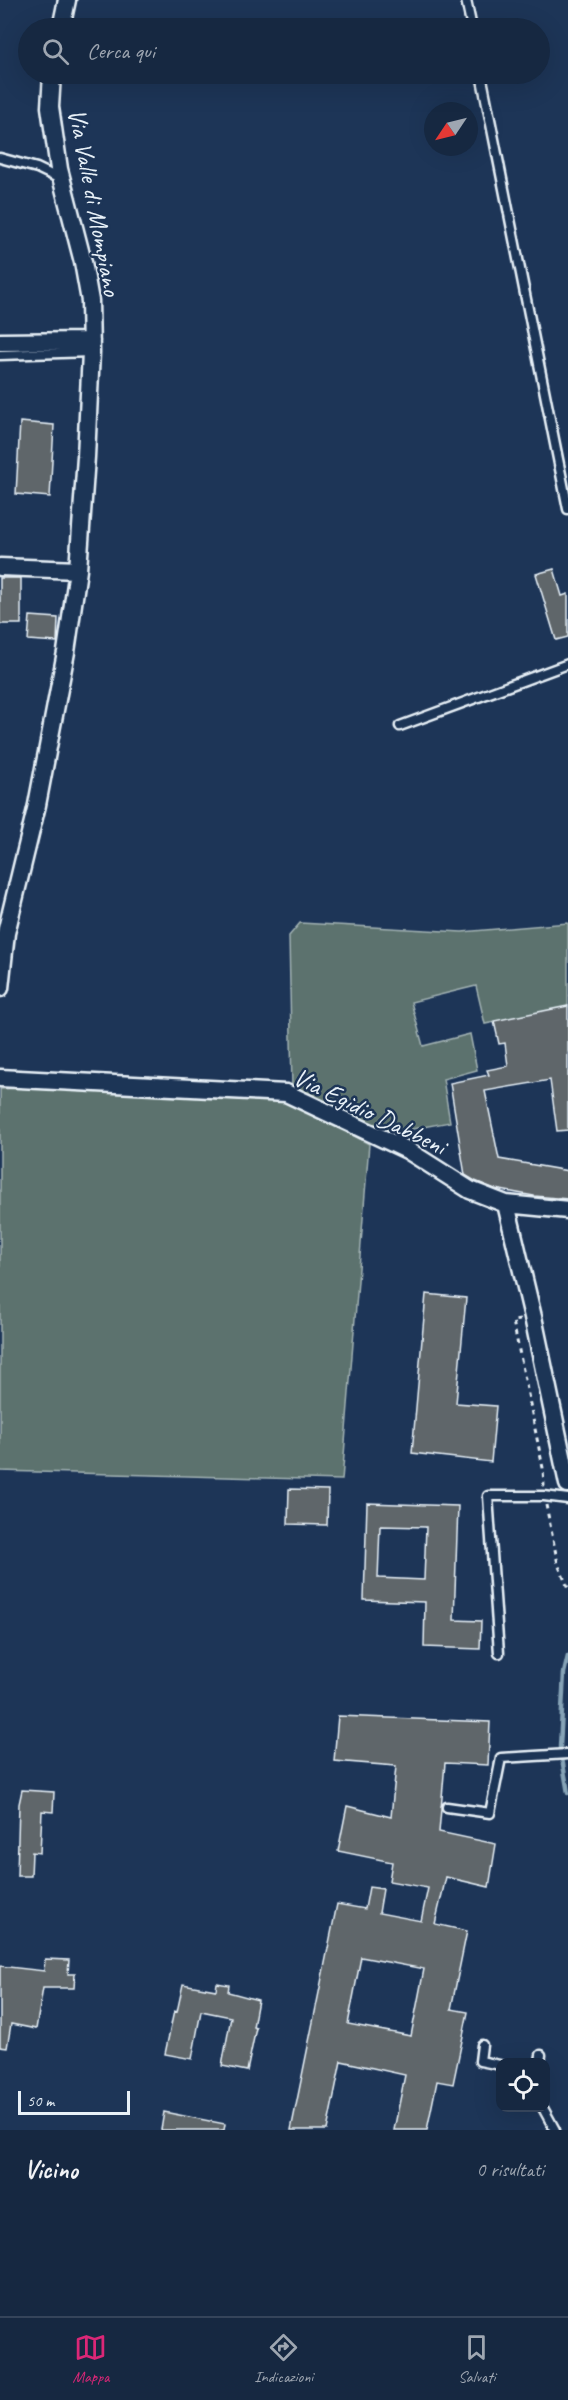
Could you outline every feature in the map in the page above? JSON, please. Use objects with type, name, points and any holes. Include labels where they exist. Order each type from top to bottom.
[{"type":"street","points":[[63,18],[67,0]]},
{"type":"street","name":"Via Valle di Mompiano","points":[[0,988],[6,933],[37,805],[66,652],[78,570],[87,457],[91,346],[90,301],[62,180],[50,107],[51,84]]},
{"type":"street","points":[[0,342],[91,346]]},
{"type":"street","points":[[0,567],[78,570]]},
{"type":"street","name":"Via Egidio Dabbeni","points":[[0,1078],[286,1093],[407,1150],[470,1190],[506,1204],[568,1210]]},
{"type":"street","points":[[506,1204],[533,1317],[568,1484]]},
{"type":"lane","points":[[466,0],[470,18]]},
{"type":"lane","points":[[483,84],[568,509]]},
{"type":"lane","points":[[0,158],[37,168],[62,180]]},
{"type":"lane","points":[[0,355],[91,346]]},
{"type":"lane","points":[[400,726],[568,664]]},
{"type":"lane","points":[[499,1653],[488,1496],[568,1499]]},
{"type":"lane","points":[[447,1807],[490,1813],[501,1758],[568,1754]]},
{"type":"lane","points":[[482,2045],[480,2061],[496,2064]]},
{"type":"lane","points":[[545,2112],[555,2130]]},
{"type":"path","points":[[533,1317],[513,1321],[543,1468],[544,1497],[558,1564],[568,1588]]},
{"type":"green space","points":[[300,923],[462,932],[568,923],[568,1007],[485,1024],[476,986],[411,1002],[423,1046],[470,1034],[477,1070],[443,1079],[450,1122],[391,1133],[292,1088],[289,936]]},
{"type":"green space","points":[[42,1087],[278,1100],[318,1116],[369,1144],[342,1480],[0,1471],[0,1089]]},
{"type":"building","points":[[20,422],[54,425],[50,497],[16,494]]},
{"type":"building","points":[[554,569],[562,596],[568,594],[568,637],[556,640],[536,574]]},
{"type":"building","points":[[0,578],[21,578],[21,624],[0,624]]},
{"type":"building","points":[[30,616],[58,618],[57,642],[28,640]]},
{"type":"building","points":[[568,1006],[568,1130],[557,1131],[550,1080],[485,1091],[499,1159],[568,1171],[568,1199],[495,1189],[475,1181],[465,1175],[450,1083],[489,1075],[487,1070],[508,1066],[505,1043],[499,1044],[494,1021]]},
{"type":"building","points":[[426,1294],[466,1298],[456,1403],[496,1406],[491,1462],[412,1453]]},
{"type":"building","points":[[289,1489],[328,1490],[327,1525],[288,1524]]},
{"type":"building","points":[[367,1503],[458,1506],[454,1620],[481,1621],[480,1649],[424,1647],[425,1602],[364,1600]],"holes":[[[380,1526],[426,1527],[424,1580],[378,1578]]]},
{"type":"building","points":[[338,1716],[490,1722],[488,1765],[445,1763],[439,1832],[496,1844],[489,1887],[446,1877],[435,1924],[467,1931],[451,2009],[468,2012],[453,2084],[437,2081],[427,2130],[394,2130],[405,2075],[341,2061],[327,2130],[291,2130],[337,1904],[365,1909],[369,1887],[383,1889],[379,1913],[421,1921],[428,1888],[389,1881],[392,1862],[338,1851],[347,1806],[391,1817],[396,1766],[334,1761]],"holes":[[[361,1957],[424,1969],[411,2036],[348,2024]]]},
{"type":"building","points":[[22,1790],[54,1792],[53,1812],[42,1811],[40,1853],[32,1852],[31,1876],[17,1876],[19,1804]]},
{"type":"building","points":[[45,1959],[69,1960],[68,1974],[75,1974],[74,1988],[43,1988],[36,2029],[11,2024],[7,2048],[0,2047],[0,1966],[44,1971]]},
{"type":"building","points":[[217,1983],[229,1985],[228,1992],[258,2000],[253,2027],[256,2028],[247,2071],[222,2066],[231,2017],[201,2011],[192,2059],[165,2054],[174,2011],[177,2012],[183,1984],[216,1990]]},
{"type":"building","points":[[164,2112],[225,2124],[224,2130],[161,2130]]},
{"type":"waterway","points":[[568,1656],[564,1673],[560,1747],[568,1793]]}]
